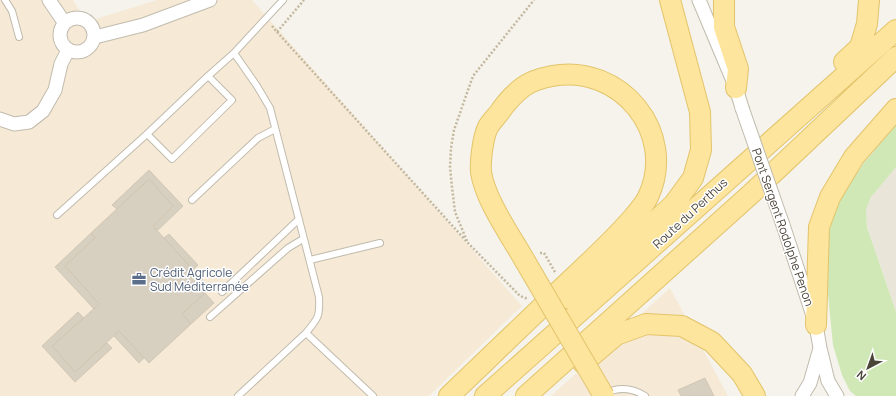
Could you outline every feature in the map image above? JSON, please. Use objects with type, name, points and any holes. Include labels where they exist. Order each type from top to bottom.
[{"type":"main road","points":[[464,396],[674,204],[693,178],[701,150],[700,112],[670,0]]},
{"type":"main road","points":[[724,0],[724,27],[738,69],[736,88]]},
{"type":"main road","points":[[733,174],[860,47],[867,24],[869,0]]},
{"type":"main road","name":"Route du Perthus","points":[[485,396],[896,30]]},
{"type":"main road","points":[[526,396],[682,258],[896,57]]},
{"type":"main road","points":[[448,396],[615,237],[643,206],[648,195],[656,166],[655,143],[647,123],[638,108],[621,91],[603,80],[580,74],[561,74],[542,78],[524,87],[504,106],[488,128],[483,144],[481,172],[487,193],[525,260],[604,396]]},
{"type":"main road","points":[[816,325],[819,227],[825,209],[830,197],[854,157],[896,109]]},
{"type":"main road","points":[[544,396],[616,335],[646,324],[682,326],[712,342],[742,374],[755,396]]},
{"type":"street","points":[[49,0],[64,22]]},
{"type":"street","points":[[95,37],[143,25],[210,0]]},
{"type":"street","points":[[699,0],[736,88]]},
{"type":"street","points":[[74,17],[85,19],[93,26],[95,37],[90,48],[79,53],[68,50],[61,42],[60,32],[64,22],[74,17]]},
{"type":"street","points":[[0,119],[14,124],[29,122],[43,111],[55,90],[61,64],[68,50]]},
{"type":"street","name":"Pont Sergent Rodolphe Penon","points":[[736,88],[816,325],[828,381],[836,396]]},
{"type":"street","name":"Pont Sergent Rodolphe Penon","points":[[802,396],[810,383],[820,348]]},
{"type":"lane","points":[[5,0],[12,10],[19,37]]},
{"type":"lane","points":[[57,215],[234,53],[266,20],[280,1]]},
{"type":"lane","points":[[234,53],[270,108],[303,239],[320,298],[320,313],[316,322],[238,396]]},
{"type":"lane","points":[[147,134],[172,159],[232,100],[208,76]]},
{"type":"lane","points":[[192,200],[258,138],[275,129]]},
{"type":"lane","points":[[222,292],[299,219]]},
{"type":"lane","points":[[210,317],[288,248],[303,239]]},
{"type":"lane","points":[[310,260],[380,243]]},
{"type":"lane","points":[[306,333],[373,396]]},
{"type":"lane","points":[[598,396],[622,388],[639,392],[645,396]]},
{"type":"path","points":[[277,32],[304,0]]},
{"type":"path","points":[[266,20],[492,268],[520,296],[525,298],[532,297]]},
{"type":"path","points":[[556,274],[561,269]]},
{"type":"shaded area","points":[[0,0],[73,0],[86,22],[157,0],[252,0],[522,306],[429,396],[0,396]]},
{"type":"shaded area","points":[[896,167],[896,312],[867,226],[866,210],[871,197]]},
{"type":"shaded area","points":[[670,288],[728,396],[551,396]]},
{"type":"green space","points":[[896,125],[896,167],[871,197],[866,210],[867,227],[896,312],[896,396],[856,396],[850,391],[842,375],[833,345],[825,264],[827,230],[839,201],[863,164]]},
{"type":"building","points":[[149,170],[183,206],[157,231],[153,226],[173,206],[149,179],[117,209],[112,205]]},
{"type":"building","name":"Crédit Agricole Sud Méditerranée","points":[[149,179],[173,206],[153,226],[210,288],[182,314],[191,324],[149,363],[119,331],[75,372],[52,346],[99,304],[65,266],[95,238],[91,233]]},
{"type":"building","points":[[91,233],[95,238],[65,266],[99,304],[94,309],[55,267]]},
{"type":"building","points":[[169,234],[198,265],[193,270],[164,238]]},
{"type":"building","points":[[205,293],[214,303],[191,324],[182,314]]},
{"type":"building","points":[[78,312],[84,318],[52,346],[75,372],[107,343],[112,348],[75,382],[42,346]]},
{"type":"building","points":[[119,331],[144,358],[139,363],[114,336]]},
{"type":"building","points":[[705,378],[714,396],[681,396],[678,390]]},
{"type":"place","name":"Crédit Agricole Sud Méditerranée","points":[[139,279]]}]
